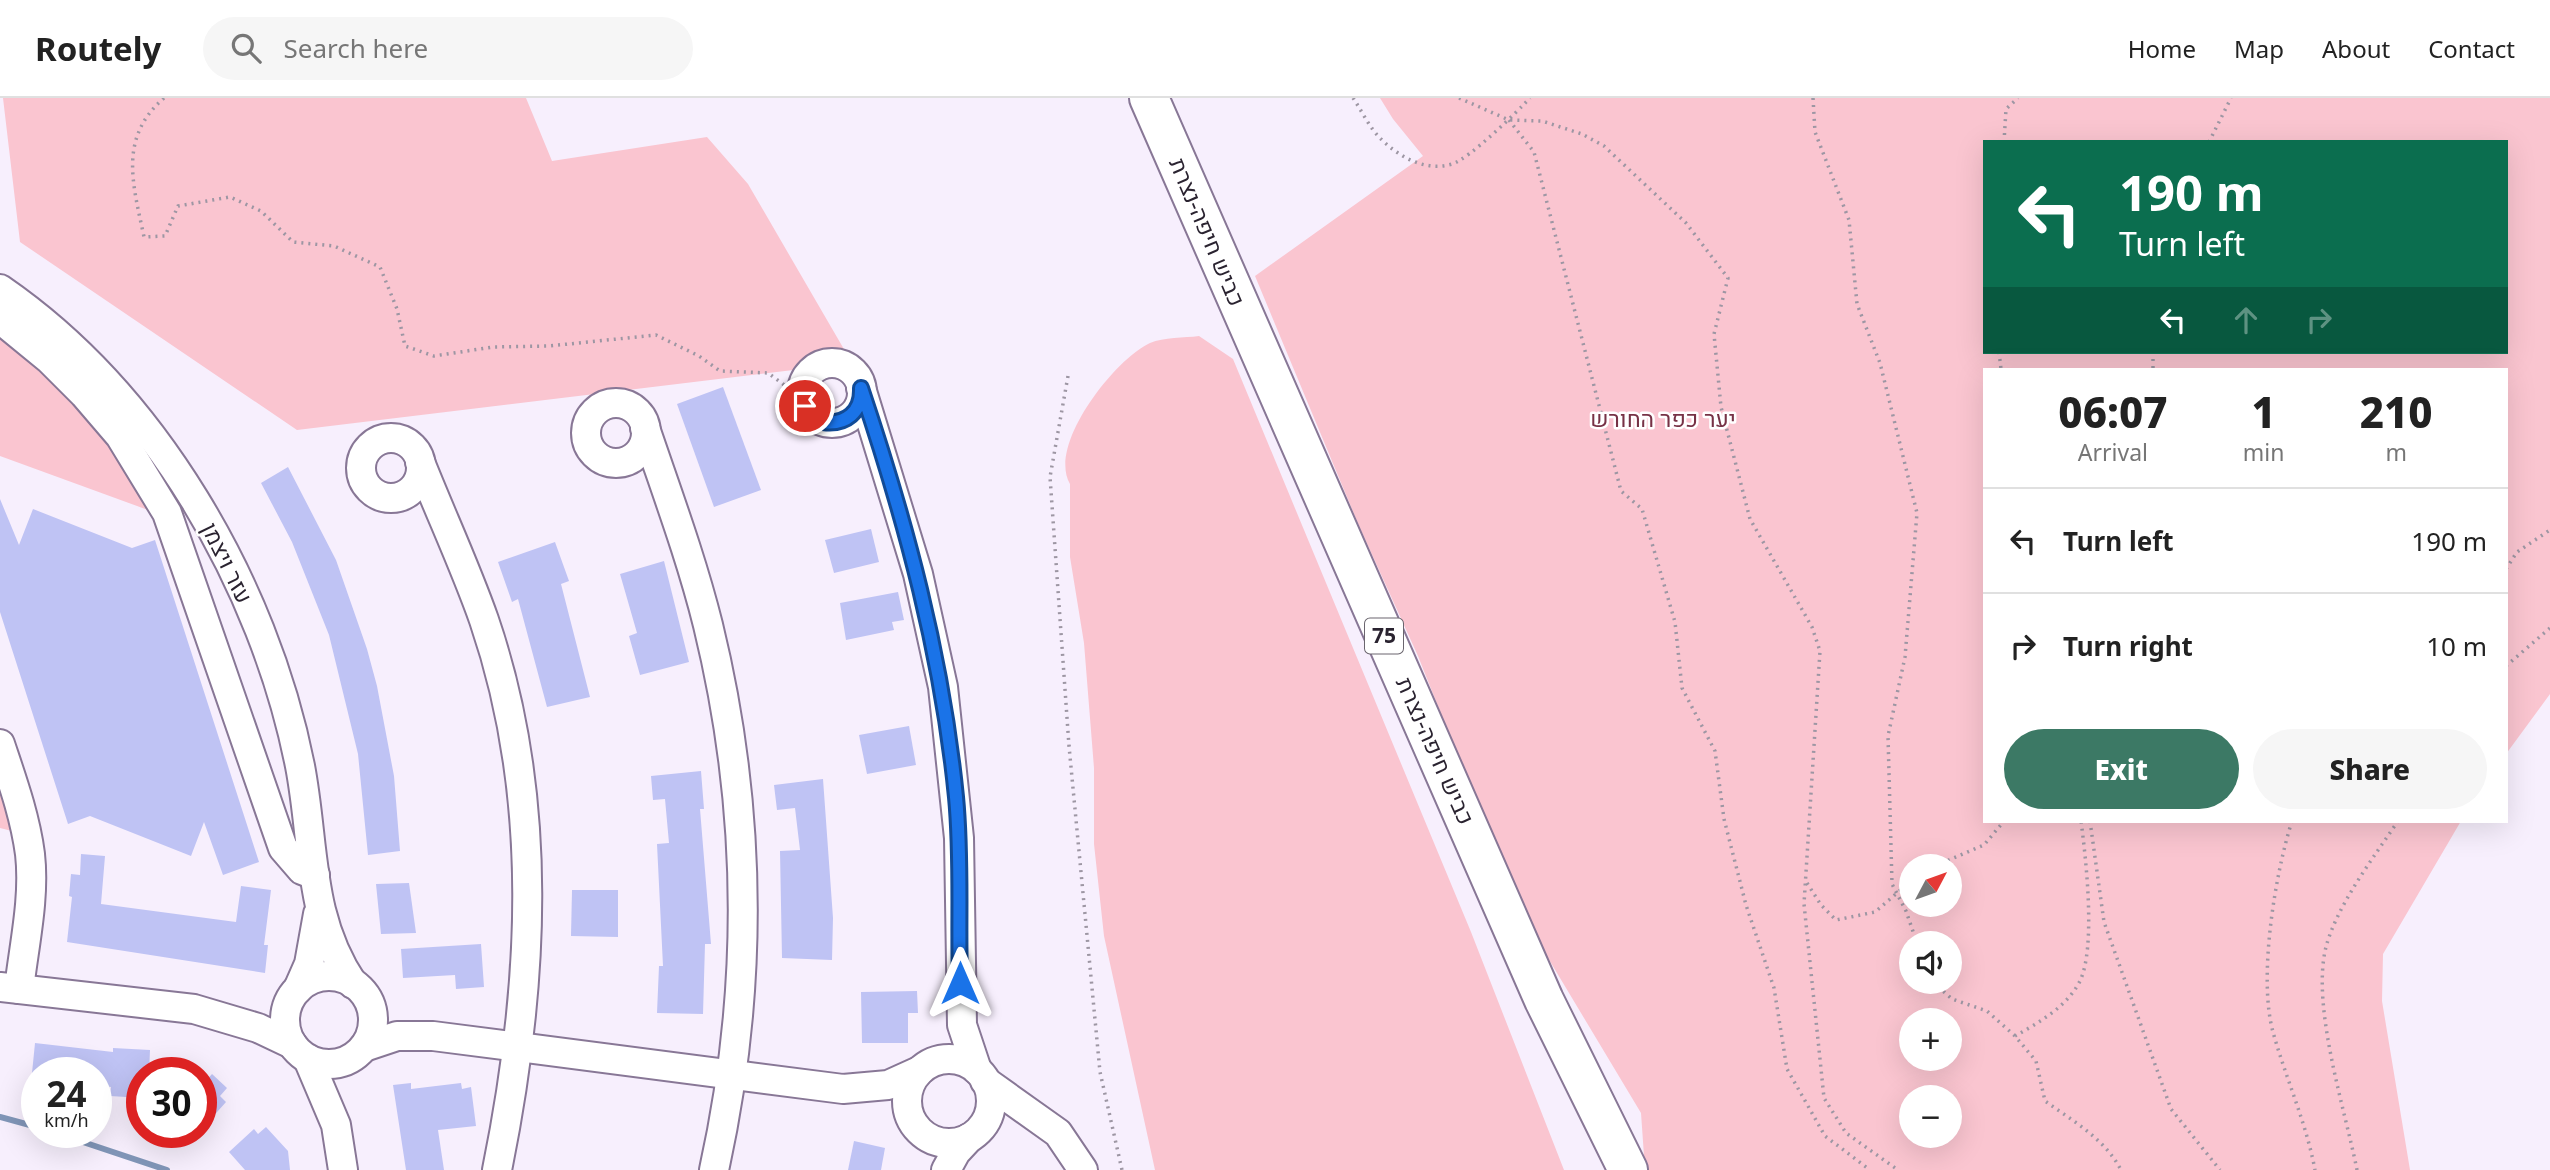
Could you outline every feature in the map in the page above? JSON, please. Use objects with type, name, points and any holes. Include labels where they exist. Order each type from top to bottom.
[{"type":"highway","name":"כביש חיפה-נצרת","points":[[1149,98],[1544,1000],[1628,1170]]},
{"type":"street","name":"עזר ויצמן","points":[[0,289],[75,350],[122,400],[200,508],[234,573],[281,698],[300,764],[318,908]]},
{"type":"street","points":[[0,319],[50,360],[84,394],[120,436],[161,501],[182,550],[283,848],[302,870],[315,875]]},
{"type":"street","points":[[885,460],[863,433],[839,422],[815,418],[802,398],[808,375],[829,363],[838,364],[853,372],[861,388],[885,460],[918,574],[943,687],[959,838],[962,1025],[991,1101],[989,1115],[956,1152],[946,1170]]},
{"type":"street","points":[[839,422],[848,418],[859,405],[861,388]]},
{"type":"street","points":[[672,503],[656,477],[644,467],[607,461],[594,452],[586,430],[592,415],[605,405],[622,404],[637,412],[645,428],[672,503],[708,624],[737,779],[744,947],[733,1075],[714,1170]]},
{"type":"street","points":[[624,462],[632,458],[643,445],[645,428]]},
{"type":"street","points":[[420,463],[418,480],[407,493],[390,498],[374,493],[364,481],[363,457],[380,440],[397,439],[412,447],[420,463],[484,622],[518,766],[525,826],[528,934],[518,1047],[496,1170]]},
{"type":"street","points":[[407,493],[421,498],[440,512]]},
{"type":"street","points":[[0,744],[25,826],[30,856],[31,885],[9,988],[194,1009],[227,1018],[327,1065],[397,1036],[433,1036],[843,1089],[885,1103],[917,1126],[948,1143],[994,1124],[1012,1121],[1045,1128],[1065,1141]]},
{"type":"street","points":[[318,908],[328,937],[353,984],[371,1007],[389,1019],[433,1036]]},
{"type":"street","points":[[318,908],[309,964],[285,1016],[336,1125]]},
{"type":"street","points":[[931,1170],[908,1097],[925,1067],[946,1044],[960,969]]},
{"type":"street","points":[[227,1018],[248,1016],[293,995],[310,981],[325,976],[353,984]]},
{"type":"street","points":[[344,1170],[336,1125],[338,1093],[373,1021],[371,1007]]},
{"type":"street","points":[[843,1089],[888,1085],[925,1067],[959,1060],[1042,1120],[1065,1141],[1083,1170]]},
{"type":"path","points":[[164,98],[147,113],[133,144],[133,188],[144,237],[165,236],[178,206],[230,197],[261,211],[293,242],[334,246],[380,267],[397,309],[405,346],[434,356],[493,347],[549,346],[656,335],[699,356],[720,371],[768,373],[802,398]]},
{"type":"path","points":[[1353,98],[1379,137],[1406,159],[1423,165],[1454,164],[1509,120],[1530,98]]},
{"type":"path","points":[[1459,98],[1509,120],[1542,121],[1582,134],[1604,146],[1686,223],[1728,278],[1714,334],[1721,407],[1750,519],[1812,627],[1820,651],[1804,904],[1824,1098],[1846,1133],[1898,1170]]},
{"type":"path","points":[[1813,98],[1815,132],[1849,220],[1857,304],[1880,363],[1917,513],[1905,657],[1888,736],[1892,884],[1912,931]]},
{"type":"path","points":[[2004,140],[2006,109],[2018,98]]},
{"type":"path","points":[[2210,140],[2231,98]]},
{"type":"path","points":[[1509,120],[1534,152],[1622,491],[1642,509],[1675,622],[1682,688],[1716,751],[1724,819],[1746,905],[1774,988],[1787,1069],[1825,1136],[1870,1170]]},
{"type":"path","points":[[1068,376],[1050,477],[1069,746],[1100,1072],[1122,1170]]},
{"type":"path","points":[[2508,566],[2517,552],[2550,530]]},
{"type":"path","points":[[2508,664],[2550,628]]},
{"type":"path","points":[[1962,854],[1984,845],[2002,823]]},
{"type":"path","points":[[2015,1036],[2050,1015],[2079,982],[2088,948],[2085,849],[2081,823]]},
{"type":"path","points":[[2091,823],[2105,922],[2171,1109],[2220,1170]]},
{"type":"path","points":[[2291,823],[2281,854],[2266,980],[2272,1029],[2308,1136],[2315,1170]]},
{"type":"path","points":[[2357,1170],[2323,1007],[2325,949],[2335,922],[2397,823]]},
{"type":"path","points":[[1806,881],[1821,905],[1836,920],[1875,912],[1897,894]]},
{"type":"path","points":[[1946,994],[1952,999],[1987,1011],[2015,1036],[2036,1060],[2045,1101],[2087,1131],[2113,1156],[2121,1170]]},
{"type":"green space","points":[[3,98],[526,98],[552,161],[707,137],[748,184],[852,363],[297,430],[20,242]]},
{"type":"green space","name":"יער כפר החורש","points":[[1380,98],[2550,98],[2550,694],[2508,751],[2508,368],[1983,368],[1983,823],[2460,823],[2383,954],[2382,1001],[2410,1170],[1645,1170],[1641,1113],[1518,908],[1418,656],[1359,526],[1255,276],[1423,156]]},
{"type":"green space","points":[[0,336],[46,375],[84,414],[117,458],[148,510],[0,456]]},
{"type":"green space","points":[[1199,336],[1233,359],[1471,932],[1564,1170],[1155,1170],[1104,936],[1094,844],[1094,768],[1084,643],[1070,557],[1070,484],[1065,467],[1076,426],[1103,384],[1120,366],[1150,343]]},
{"type":"green space","points":[[0,779],[12,831],[0,828]]},
{"type":"building","points":[[723,387],[761,490],[714,507],[677,404]]},
{"type":"building","points":[[288,467],[336,560],[367,649],[394,776],[400,851],[368,855],[358,754],[329,635],[292,542],[261,483]]},
{"type":"building","points":[[0,499],[19,545],[33,509],[132,548],[155,540],[259,862],[223,875],[204,822],[191,856],[90,816],[68,824],[0,612]]},
{"type":"building","points":[[871,529],[879,562],[834,573],[825,540]]},
{"type":"building","points":[[555,542],[569,581],[561,584],[590,697],[547,707],[518,599],[512,602],[498,562]]},
{"type":"building","points":[[664,561],[689,662],[640,675],[629,636],[637,633],[620,574]]},
{"type":"building","points":[[898,592],[904,620],[892,622],[894,630],[846,640],[840,603]]},
{"type":"building","points":[[909,726],[916,765],[867,774],[859,735]]},
{"type":"building","points":[[701,771],[704,809],[700,809],[711,944],[705,944],[703,1014],[657,1013],[659,966],[663,966],[657,844],[669,843],[665,799],[653,800],[651,776]]},
{"type":"building","points":[[823,779],[833,918],[832,960],[782,958],[780,851],[800,850],[795,808],[777,810],[774,785]]},
{"type":"building","points":[[81,854],[105,856],[101,904],[236,922],[241,886],[271,890],[264,945],[268,945],[265,973],[67,942],[72,897],[69,896],[71,874],[80,875]]},
{"type":"building","points":[[409,883],[416,933],[381,934],[376,884]]},
{"type":"building","points":[[572,890],[618,890],[618,937],[571,936]]},
{"type":"building","points":[[481,944],[484,987],[456,989],[455,975],[403,978],[401,949]]},
{"type":"building","points":[[917,991],[918,1013],[908,1013],[908,1043],[862,1043],[861,992]]},
{"type":"building","points":[[35,1043],[113,1052],[113,1048],[150,1050],[150,1057],[126,1057],[126,1097],[112,1096],[112,1057],[34,1057]]},
{"type":"building","points":[[217,1079],[227,1088],[220,1096],[226,1102],[217,1112]]},
{"type":"building","points":[[411,1083],[411,1089],[461,1083],[462,1089],[471,1087],[476,1126],[438,1130],[444,1170],[406,1170],[393,1085]]},
{"type":"building","points":[[266,1127],[288,1151],[290,1170],[245,1170],[229,1152],[254,1129],[258,1134]]},
{"type":"building","points":[[854,1141],[885,1148],[881,1170],[848,1170]]},
{"type":"waterway","points":[[0,1117],[21,1123]]},
{"type":"waterway","points":[[101,1148],[167,1170]]},
{"type":"route","points":[[805,406],[809,413],[823,422],[839,422],[854,413],[862,397],[861,388],[918,574],[943,687],[956,799],[960,879],[960,983]]}]
